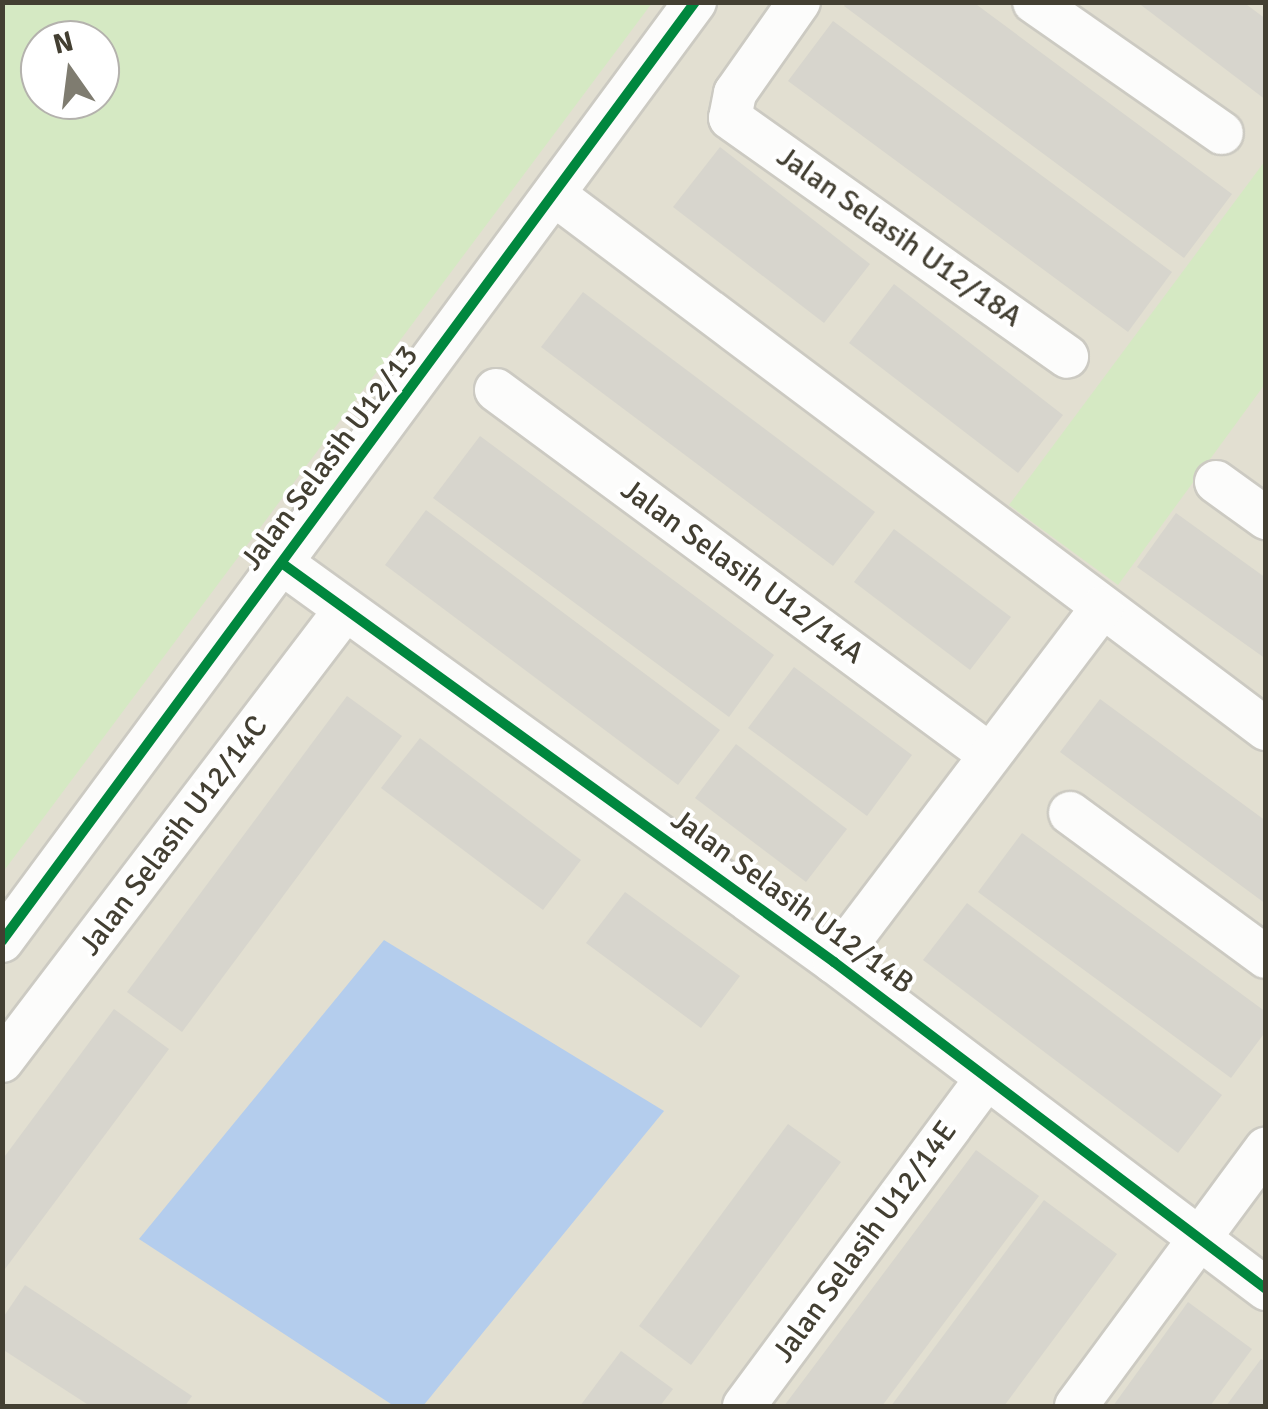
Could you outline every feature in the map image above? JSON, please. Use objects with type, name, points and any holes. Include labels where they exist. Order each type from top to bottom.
[{"type":"street","name":"Jalan Selasih U12/13","points":[[2,941],[556,196],[695,2]]},
{"type":"street","name":"Jalan Selasih U12/18A","points":[[799,2],[734,92],[730,118],[1067,356]]},
{"type":"street","points":[[1034,2],[1222,133]]},
{"type":"street","points":[[556,196],[1266,728]]},
{"type":"street","name":"Jalan Selasih U12/14A","points":[[496,390],[989,754]]},
{"type":"street","points":[[1216,482],[1266,518]]},
{"type":"street","name":"Jalan Selasih U12/14B","points":[[283,564],[834,962],[1266,1289]]},
{"type":"street","points":[[834,962],[1102,608]]},
{"type":"street","name":"Jalan Selasih U12/14C","points":[[2,1062],[345,610]]},
{"type":"street","points":[[1070,813],[1266,957]]},
{"type":"street","name":"Jalan Selasih U12/14E","points":[[744,1406],[987,1078]]},
{"type":"street","points":[[1076,1406],[1266,1148]]},
{"type":"shaded area","points":[[3,3],[1265,3],[1265,1406],[3,1406]]},
{"type":"green space","points":[[2,3],[652,3],[3,872]]},
{"type":"green space","points":[[1265,161],[1265,384],[1118,585],[1009,505]]},
{"type":"water","points":[[384,940],[664,1111],[423,1406],[394,1406],[139,1239]]},
{"type":"building","points":[[847,2],[973,2],[1232,194],[1184,258],[844,6]]},
{"type":"building","points":[[1137,2],[1243,2],[1266,19],[1266,100]]},
{"type":"building","points":[[833,21],[1172,272],[1128,332],[788,81]]},
{"type":"building","points":[[720,147],[870,264],[824,323],[673,207]]},
{"type":"building","points":[[894,284],[1063,415],[1018,473],[849,343]]},
{"type":"building","points":[[583,292],[875,512],[833,566],[541,347]]},
{"type":"building","points":[[480,436],[774,655],[729,717],[433,498]]},
{"type":"building","points":[[426,510],[720,730],[678,785],[385,565]]},
{"type":"building","points":[[1176,513],[1266,578],[1266,659],[1137,567]]},
{"type":"building","points":[[894,529],[1011,617],[970,670],[854,582]]},
{"type":"building","points":[[794,667],[912,755],[867,816],[748,728]]},
{"type":"building","points":[[347,696],[402,736],[182,1032],[127,992]]},
{"type":"building","points":[[1100,699],[1266,821],[1266,904],[1060,752]]},
{"type":"building","points":[[420,738],[581,860],[543,910],[381,788]]},
{"type":"building","points":[[736,744],[847,829],[806,882],[695,798]]},
{"type":"building","points":[[1022,833],[1266,1012],[1266,1031],[1231,1078],[978,892]]},
{"type":"building","points":[[625,892],[740,976],[701,1028],[586,943]]},
{"type":"building","points":[[967,903],[1222,1095],[1178,1153],[923,960]]},
{"type":"building","points":[[114,1009],[169,1049],[2,1273],[2,1160]]},
{"type":"building","points":[[788,1124],[841,1162],[691,1365],[639,1326]]},
{"type":"building","points":[[976,1150],[1039,1196],[882,1406],[784,1406]]},
{"type":"building","points":[[1044,1200],[1117,1254],[1004,1406],[891,1406]]},
{"type":"building","points":[[25,1285],[192,1396],[185,1406],[90,1406],[2,1349],[2,1319]]},
{"type":"building","points":[[1188,1302],[1252,1349],[1210,1406],[1113,1406]]},
{"type":"building","points":[[621,1351],[673,1389],[660,1406],[580,1406]]},
{"type":"building","points":[[1261,1359],[1266,1362],[1266,1406],[1226,1406]]},
{"type":"cycle path","points":[[2,941],[695,2]]},
{"type":"cycle path","points":[[283,564],[834,962],[1266,1289]]}]
